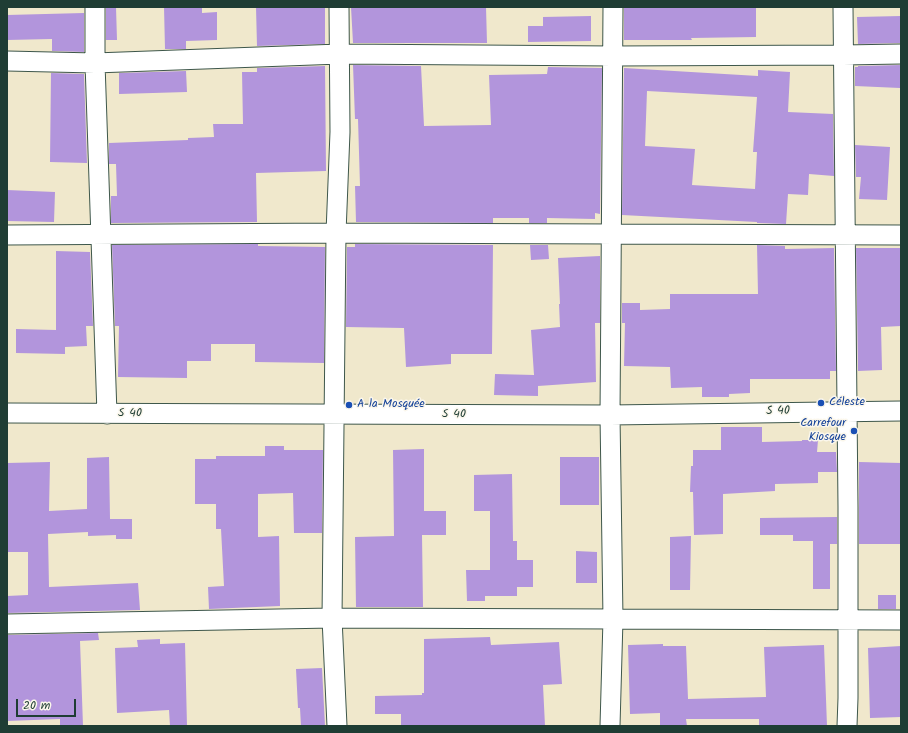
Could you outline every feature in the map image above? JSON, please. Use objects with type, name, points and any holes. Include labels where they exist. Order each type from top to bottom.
[{"type":"street","points":[[95,7],[95,63],[107,414]]},
{"type":"street","points":[[337,726],[332,618],[336,233],[340,132],[339,7]]},
{"type":"street","points":[[610,726],[613,619],[610,415],[613,7]]},
{"type":"street","points":[[843,7],[848,619],[847,726]]},
{"type":"street","points":[[7,61],[95,63],[340,54],[613,56],[901,54]]},
{"type":"street","points":[[7,235],[336,233],[901,235]]},
{"type":"street","name":"S 40","points":[[7,413],[610,415],[901,411]]},
{"type":"street","points":[[7,624],[332,618],[901,620]]},
{"type":"building","points":[[106,7],[116,7],[117,40],[106,40]]},
{"type":"building","points":[[164,7],[202,7],[202,13],[217,12],[217,40],[186,41],[186,49],[165,49]]},
{"type":"building","points":[[256,7],[325,7],[325,44],[257,46]]},
{"type":"building","points":[[351,7],[486,7],[487,43],[353,43]]},
{"type":"building","points":[[624,7],[756,7],[756,37],[691,38],[692,40],[624,40]]},
{"type":"building","points":[[84,13],[84,52],[52,51],[52,39],[7,40],[7,15]]},
{"type":"building","points":[[591,16],[591,41],[528,42],[528,26],[543,26],[543,17]]},
{"type":"building","points":[[901,16],[901,43],[858,44],[857,17]]},
{"type":"building","points":[[353,65],[421,66],[424,126],[491,125],[489,75],[547,74],[548,67],[602,68],[600,214],[595,213],[595,219],[547,218],[547,223],[529,223],[529,218],[493,218],[493,223],[356,222],[355,186],[360,186],[358,119],[355,119]]},
{"type":"building","points":[[901,65],[900,88],[855,86],[855,67]]},
{"type":"building","points":[[325,66],[326,171],[256,173],[257,222],[111,223],[111,196],[117,196],[116,164],[109,164],[109,143],[188,140],[188,138],[214,137],[213,124],[243,124],[242,72],[257,72],[257,68]]},
{"type":"building","points":[[624,68],[758,76],[758,70],[790,72],[788,112],[833,114],[834,176],[809,174],[808,195],[788,194],[786,224],[622,215]],"holes":[[[647,91],[757,97],[753,152],[757,152],[755,189],[692,185],[695,149],[645,146]]]},
{"type":"building","points":[[186,71],[187,92],[119,94],[119,73]]},
{"type":"building","points":[[51,73],[84,74],[87,163],[50,162]]},
{"type":"building","points":[[855,145],[890,147],[887,200],[859,199],[861,177],[856,177]]},
{"type":"building","points":[[7,190],[55,192],[54,222],[7,221]]},
{"type":"building","points":[[258,244],[258,246],[325,247],[324,363],[255,362],[255,344],[211,344],[211,361],[187,361],[187,378],[118,377],[119,326],[115,326],[112,245]]},
{"type":"building","points":[[355,244],[493,245],[492,354],[451,354],[451,364],[406,367],[404,328],[346,327],[347,247],[355,247]]},
{"type":"building","points":[[530,245],[548,245],[549,259],[531,260]]},
{"type":"building","points":[[757,245],[785,246],[785,249],[834,248],[836,371],[830,371],[830,379],[750,379],[750,393],[729,394],[729,397],[702,397],[702,387],[671,388],[670,367],[624,366],[625,323],[622,323],[622,303],[640,303],[640,310],[670,309],[670,294],[758,294]]},
{"type":"building","points":[[856,248],[901,248],[901,326],[881,327],[882,370],[858,371]]},
{"type":"building","points":[[56,251],[90,252],[93,326],[86,326],[87,346],[65,347],[65,354],[16,353],[16,329],[56,330]]},
{"type":"building","points":[[600,256],[600,323],[595,323],[596,382],[538,386],[538,396],[494,395],[495,374],[534,375],[531,330],[560,327],[558,258]]},
{"type":"building","points":[[721,427],[762,427],[762,442],[818,440],[817,452],[836,452],[837,472],[818,472],[818,483],[775,484],[775,491],[723,494],[723,534],[694,535],[693,492],[690,492],[693,450],[721,450]]},
{"type":"building","points":[[265,446],[284,446],[284,450],[323,450],[322,533],[294,533],[293,493],[258,494],[258,537],[279,536],[280,606],[209,609],[208,587],[224,586],[221,529],[216,529],[216,504],[195,504],[195,459],[216,459],[216,456],[265,456]]},
{"type":"building","points":[[424,449],[424,511],[446,511],[446,535],[422,535],[423,607],[356,607],[355,537],[394,536],[393,450]]},
{"type":"building","points":[[109,457],[110,519],[132,519],[132,539],[116,539],[116,535],[88,536],[88,532],[48,534],[49,587],[138,583],[140,610],[7,613],[7,596],[28,595],[28,552],[7,552],[7,463],[50,462],[49,511],[87,509],[87,458]]},
{"type":"building","points":[[560,457],[599,457],[599,505],[560,505]]},
{"type":"building","points":[[859,462],[901,463],[901,544],[859,544]]},
{"type":"building","points":[[512,474],[513,541],[517,541],[517,560],[533,560],[533,587],[517,587],[517,596],[485,596],[485,601],[467,601],[466,570],[490,570],[490,511],[474,511],[474,475]]},
{"type":"building","points":[[837,517],[837,544],[830,544],[830,589],[813,589],[813,541],[793,541],[793,535],[760,535],[760,518]]},
{"type":"building","points":[[691,536],[690,590],[670,590],[670,537]]},
{"type":"building","points":[[576,551],[597,552],[597,583],[576,583]]},
{"type":"building","points":[[878,595],[896,595],[896,609],[878,609]]},
{"type":"building","points":[[98,633],[99,640],[80,641],[83,726],[60,726],[60,719],[7,721],[7,635]]},
{"type":"building","points":[[490,637],[491,645],[559,642],[562,684],[543,685],[545,726],[401,726],[401,714],[375,714],[375,696],[422,695],[422,693],[424,693],[424,639]]},
{"type":"building","points":[[160,639],[160,644],[185,643],[187,726],[170,726],[169,710],[117,713],[115,648],[138,647],[137,640]]},
{"type":"building","points":[[663,644],[663,646],[686,646],[688,699],[766,697],[764,647],[824,645],[827,726],[759,726],[759,719],[686,719],[687,726],[660,726],[660,713],[630,714],[628,645]]},
{"type":"building","points":[[901,646],[901,717],[870,718],[868,648]]},
{"type":"building","points":[[322,668],[325,726],[301,726],[300,708],[298,708],[296,669]]},
{"type":"place","name":"Céleste","points":[[821,403]]},
{"type":"place","name":"A la Mosquée","points":[[349,405]]},
{"type":"place","name":"Carrefour Kiosque","points":[[854,431]]}]
